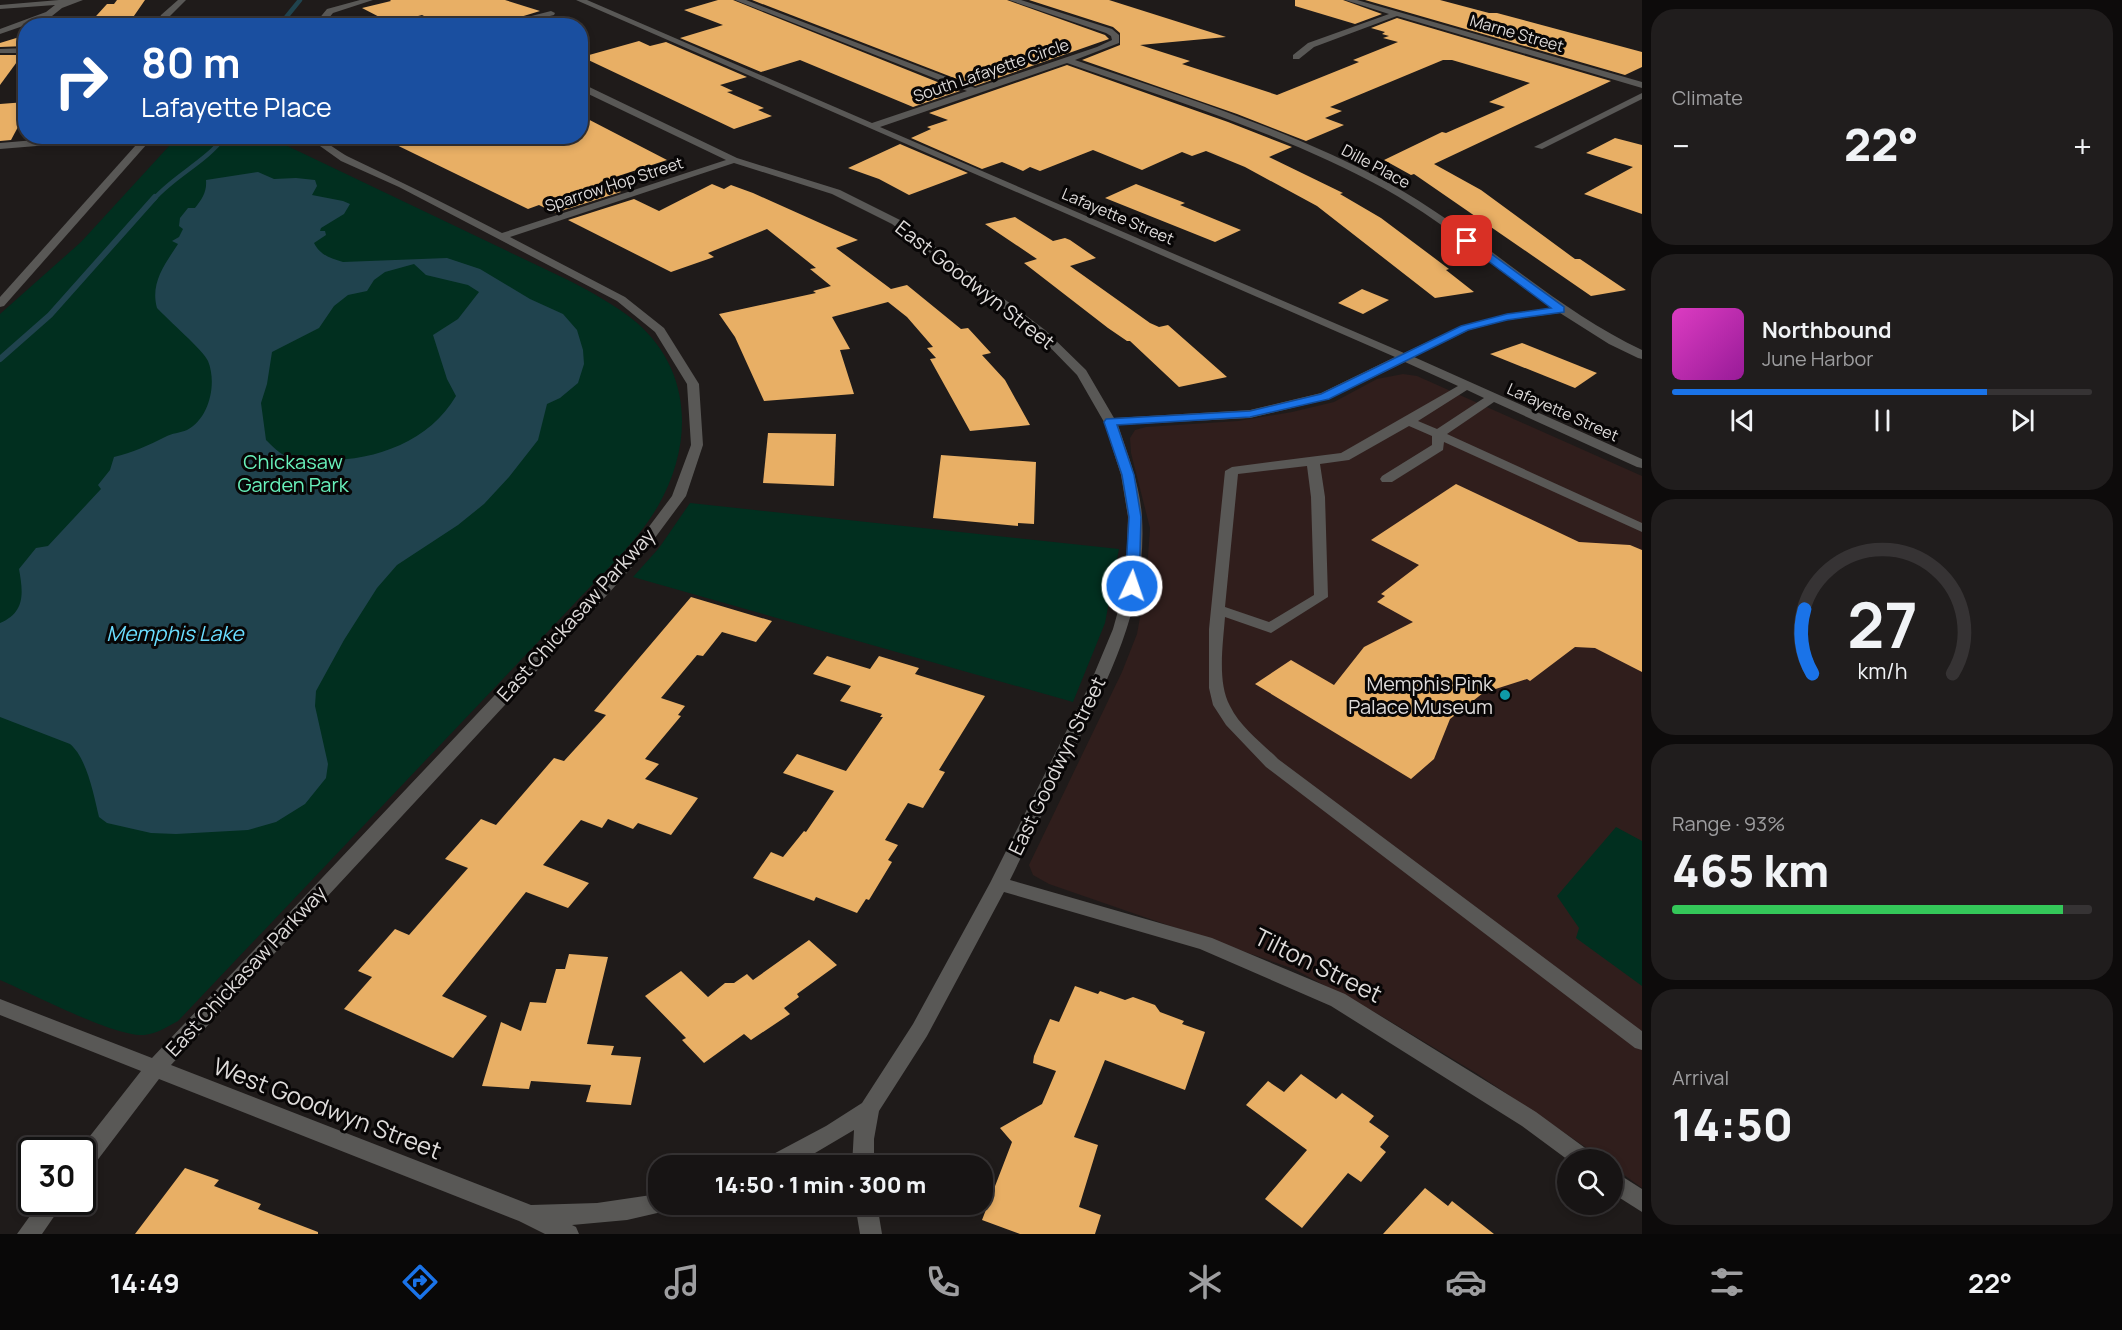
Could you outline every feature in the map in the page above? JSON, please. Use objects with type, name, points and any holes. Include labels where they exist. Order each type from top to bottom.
[{"type":"street","points":[[0,7],[79,0]]},
{"type":"street","points":[[164,18],[182,0]]},
{"type":"street","points":[[324,18],[330,11],[369,0]]},
{"type":"street","name":"Lafayette Street","points":[[580,0],[1404,357],[1642,464]]},
{"type":"street","points":[[739,0],[974,92]]},
{"type":"street","name":"South Lafayette Circle","points":[[873,126],[1107,46],[1116,38],[1109,31],[1013,0]]},
{"type":"street","name":"Marne Street","points":[[1349,0],[1642,85]]},
{"type":"street","points":[[38,18],[68,2]]},
{"type":"street","points":[[530,18],[551,13]]},
{"type":"street","points":[[1296,57],[1311,45],[1396,14]]},
{"type":"street","points":[[0,32],[18,25]]},
{"type":"street","points":[[0,51],[18,50]]},
{"type":"street","name":"Dille Place","points":[[1066,60],[1273,133],[1341,163],[1430,213],[1560,310],[1642,355]]},
{"type":"street","name":"East Goodwyn Street","points":[[588,90],[734,160],[836,192],[896,222],[1041,332],[1082,373],[1110,422],[1128,475],[1135,517],[1132,586],[1127,608],[1098,684],[999,884],[920,1030],[869,1109],[863,1139],[863,1155]]},
{"type":"street","points":[[1539,147],[1642,96]]},
{"type":"street","points":[[0,146],[24,144]]},
{"type":"street","points":[[0,304],[21,284],[143,144]]},
{"type":"street","name":"East Chickasaw Parkway","points":[[96,1145],[155,1069],[635,555],[679,496],[697,445],[693,384],[660,330],[621,299],[503,236],[402,185],[344,159],[322,144]]},
{"type":"street","name":"Sparrow Hop Street","points":[[503,236],[734,160]]},
{"type":"street","points":[[1110,422],[1250,414],[1325,396],[1465,328],[1507,317],[1560,310]]},
{"type":"street","points":[[1467,385],[1344,457],[1232,471],[1215,674],[1219,703],[1239,730],[1272,763],[1642,1042]]},
{"type":"street","points":[[1437,434],[1494,397]]},
{"type":"street","points":[[1409,421],[1642,528]]},
{"type":"street","points":[[1387,478],[1438,447],[1437,434]]},
{"type":"street","points":[[1219,610],[1271,628],[1321,597],[1318,497],[1313,461]]},
{"type":"street","name":"Tilton Street","points":[[999,884],[1205,943],[1338,1000],[1529,1119],[1569,1149]]},
{"type":"street","name":"West Goodwyn Street","points":[[0,1007],[527,1214],[568,1234]]},
{"type":"street","name":"East Goodwyn Street","points":[[792,1155],[869,1109]]},
{"type":"street","points":[[1623,1188],[1642,1202]]},
{"type":"street","points":[[527,1214],[578,1216],[626,1212],[648,1206]]},
{"type":"street","points":[[28,1234],[43,1215]]},
{"type":"street","points":[[868,1215],[871,1234]]},
{"type":"shaded area","points":[[1403,374],[1417,376],[1642,476],[1642,1188],[1623,1174],[1623,1149],[1588,1149],[1476,1073],[1383,1017],[1294,969],[1049,884],[1033,875],[1029,865],[1122,672],[1137,634],[1146,585],[1150,528],[1131,453],[1130,438],[1135,430],[1146,427],[1238,421],[1292,412],[1334,402],[1377,379]]},
{"type":"green space","name":"Chickasaw Garden Park","points":[[283,144],[570,281],[628,316],[655,341],[668,363],[677,386],[682,410],[677,458],[669,483],[650,519],[619,557],[178,1021],[161,1030],[144,1035],[130,1034],[93,1022],[0,980],[0,314],[81,242],[170,145]]},
{"type":"green space","points":[[690,503],[1119,549],[1105,623],[1073,702],[633,577],[659,548]]},
{"type":"green space","points":[[1616,827],[1642,841],[1642,986],[1576,938],[1579,928],[1557,896]]},
{"type":"water","name":"Memphis Lake","points":[[258,172],[274,179],[315,180],[317,186],[312,195],[350,204],[344,214],[321,228],[320,231],[325,231],[326,235],[314,243],[322,253],[343,262],[447,258],[480,269],[530,299],[563,314],[577,330],[583,350],[584,364],[578,383],[560,398],[547,404],[538,440],[509,477],[484,504],[458,525],[397,565],[377,588],[344,640],[316,691],[315,706],[328,764],[326,778],[305,804],[276,822],[248,830],[151,833],[107,823],[99,817],[85,768],[76,750],[70,744],[0,717],[0,623],[14,613],[21,600],[19,569],[36,548],[48,546],[101,489],[98,485],[110,470],[114,457],[187,430],[195,424],[206,409],[210,399],[212,379],[208,361],[157,308],[155,299],[160,274],[178,244],[172,241],[179,237],[183,229],[179,226],[180,218],[188,208],[195,208],[200,202],[205,192],[206,180]],"holes":[[[414,264],[426,275],[468,285],[479,292],[458,319],[433,335],[447,379],[456,396],[444,413],[430,427],[413,438],[376,454],[356,458],[294,459],[285,456],[273,447],[266,440],[261,403],[267,384],[272,352],[319,328],[334,306],[348,295],[367,291],[374,280],[385,272]]]},
{"type":"building","points":[[117,0],[145,0],[133,18],[94,18],[107,4],[114,4]]},
{"type":"building","points":[[505,0],[540,11],[517,18],[428,18],[422,15],[410,18],[381,18],[362,8],[391,1]]},
{"type":"building","points":[[718,0],[733,0],[960,91],[913,107],[800,60],[761,72],[680,38],[723,25],[684,10]]},
{"type":"building","points":[[752,0],[1007,0],[1105,35],[1109,39],[975,86]]},
{"type":"building","points":[[1029,0],[1109,0],[1226,37],[1140,45],[1190,61],[1182,64],[1277,95],[1359,62],[1353,60],[1398,42],[1383,38],[1389,36],[1382,34],[1385,32],[1371,28],[1397,18],[1611,81],[1434,164],[1481,190],[1575,259],[1580,259],[1626,290],[1591,296],[1414,174],[1411,175],[1384,160],[1442,132],[1446,133],[1505,107],[1489,102],[1530,83],[1452,60],[1443,60],[1330,107],[1342,111],[1325,118],[1344,125],[1306,141],[1237,114],[1082,60],[1120,45],[1120,33],[1113,27]]},
{"type":"building","points":[[1295,0],[1343,0],[1382,14],[1355,24],[1295,6]]},
{"type":"building","points":[[1365,0],[1440,0],[1497,13],[1642,52],[1642,67],[1625,75]]},
{"type":"building","points":[[18,37],[18,46],[0,47],[0,43]]},
{"type":"building","points":[[639,41],[650,46],[666,42],[747,77],[720,85],[733,91],[727,92],[764,108],[758,110],[772,116],[734,129],[588,60],[588,55]]},
{"type":"building","points":[[0,55],[18,55],[18,60],[0,85]]},
{"type":"building","points":[[1067,65],[1292,147],[1269,157],[1343,193],[1340,194],[1381,218],[1449,269],[1446,270],[1474,292],[1435,298],[1317,206],[1245,167],[1206,151],[1192,156],[1182,152],[1142,170],[1093,150],[1040,171],[1030,167],[1023,171],[1002,162],[982,169],[911,138],[931,129],[927,127],[948,120],[929,113]]},
{"type":"building","points":[[18,103],[18,127],[11,140],[0,141],[0,104]]},
{"type":"building","points":[[588,119],[667,160],[600,182],[621,192],[555,213],[539,205],[528,209],[394,144],[588,144]]},
{"type":"building","points":[[1615,138],[1642,145],[1642,214],[1584,194],[1633,167],[1586,153]]},
{"type":"building","points":[[900,144],[968,173],[909,195],[879,179],[848,168]]},
{"type":"building","points":[[712,184],[724,189],[731,185],[753,193],[858,240],[836,248],[891,289],[907,285],[961,329],[968,328],[991,353],[982,355],[1005,380],[1030,425],[970,431],[930,359],[936,358],[927,348],[933,347],[907,317],[888,302],[832,317],[850,349],[840,350],[854,394],[764,401],[735,337],[719,314],[816,293],[813,291],[831,286],[810,269],[816,268],[767,229],[708,253],[714,257],[671,272],[568,220],[634,199],[659,211]]},
{"type":"building","points":[[1136,184],[1185,203],[1180,205],[1241,230],[1215,242],[1105,198]]},
{"type":"building","points":[[1015,217],[1053,241],[1065,238],[1070,240],[1096,258],[1070,266],[1150,323],[1159,327],[1168,325],[1227,377],[1179,387],[1130,341],[1108,328],[1024,263],[1037,259],[985,224]]},
{"type":"building","points":[[1362,289],[1389,300],[1363,314],[1338,303]]},
{"type":"building","points":[[1522,343],[1597,373],[1575,388],[1490,354]]},
{"type":"building","points":[[768,433],[836,434],[834,486],[763,483]]},
{"type":"building","points":[[941,455],[1036,462],[1034,524],[1018,523],[1018,526],[933,518]]},
{"type":"building","points":[[1456,484],[1579,542],[1630,545],[1642,550],[1642,672],[1595,648],[1575,647],[1530,681],[1527,679],[1483,693],[1450,719],[1434,759],[1411,779],[1255,684],[1291,660],[1334,685],[1364,647],[1413,622],[1377,602],[1385,596],[1381,594],[1419,565],[1371,540]]},
{"type":"building","points":[[691,597],[772,621],[756,642],[722,632],[703,656],[697,655],[661,698],[685,706],[678,715],[681,716],[645,759],[659,764],[645,779],[698,798],[671,835],[638,823],[633,829],[608,819],[602,828],[581,820],[543,865],[589,883],[568,908],[526,892],[442,996],[487,1016],[453,1058],[344,1009],[372,977],[358,971],[395,929],[409,935],[468,868],[445,859],[481,819],[496,825],[554,758],[564,761],[606,715],[594,711]]},
{"type":"building","points":[[827,656],[870,669],[879,656],[919,668],[915,674],[985,696],[939,770],[945,772],[923,808],[908,803],[885,840],[898,845],[888,860],[892,862],[869,900],[866,899],[857,913],[816,897],[814,901],[753,878],[771,852],[783,857],[804,831],[806,832],[834,791],[783,773],[797,754],[846,771],[883,717],[880,717],[882,714],[840,701],[851,686],[813,674]]},
{"type":"building","points":[[809,940],[837,965],[797,994],[799,997],[784,1008],[790,1014],[751,1040],[744,1034],[704,1063],[682,1040],[686,1038],[645,996],[681,971],[708,997],[725,983],[734,983],[747,974],[753,980]]},
{"type":"building","points":[[569,954],[608,957],[587,1044],[614,1046],[611,1055],[641,1057],[631,1105],[586,1102],[591,1085],[531,1081],[529,1089],[482,1086],[501,1022],[521,1031],[530,1002],[546,1003],[556,969],[565,969]]},
{"type":"building","points":[[1075,986],[1098,994],[1100,991],[1125,1000],[1133,997],[1155,1005],[1160,1012],[1184,1021],[1182,1024],[1205,1032],[1185,1090],[1105,1060],[1074,1137],[1098,1145],[1079,1207],[1101,1215],[1095,1234],[1020,1234],[982,1220],[984,1215],[993,1215],[993,1191],[1012,1142],[1000,1128],[1042,1104],[1056,1071],[1033,1063],[1034,1056],[1050,1019],[1059,1022]]},
{"type":"building","points":[[1301,1074],[1336,1099],[1342,1093],[1374,1116],[1369,1122],[1389,1136],[1380,1147],[1386,1152],[1361,1182],[1348,1173],[1302,1228],[1265,1199],[1307,1150],[1246,1105],[1268,1081],[1284,1092]]},
{"type":"building","points":[[185,1168],[219,1180],[214,1186],[261,1204],[258,1209],[318,1232],[318,1234],[135,1234]]},
{"type":"building","points":[[1425,1188],[1448,1206],[1452,1201],[1494,1234],[1383,1234]]},
{"type":"waterway","points":[[285,18],[300,0]]},
{"type":"waterway","points":[[154,199],[218,144]]},
{"type":"waterway","points":[[0,359],[50,315],[155,197]]},
{"type":"place","name":"Memphis Pink Palace Museum","points":[[1505,695]]},
{"type":"route","points":[[1132,586],[1135,517],[1128,475],[1110,422],[1250,414],[1325,396],[1465,328],[1507,317],[1560,310],[1467,241]]}]
